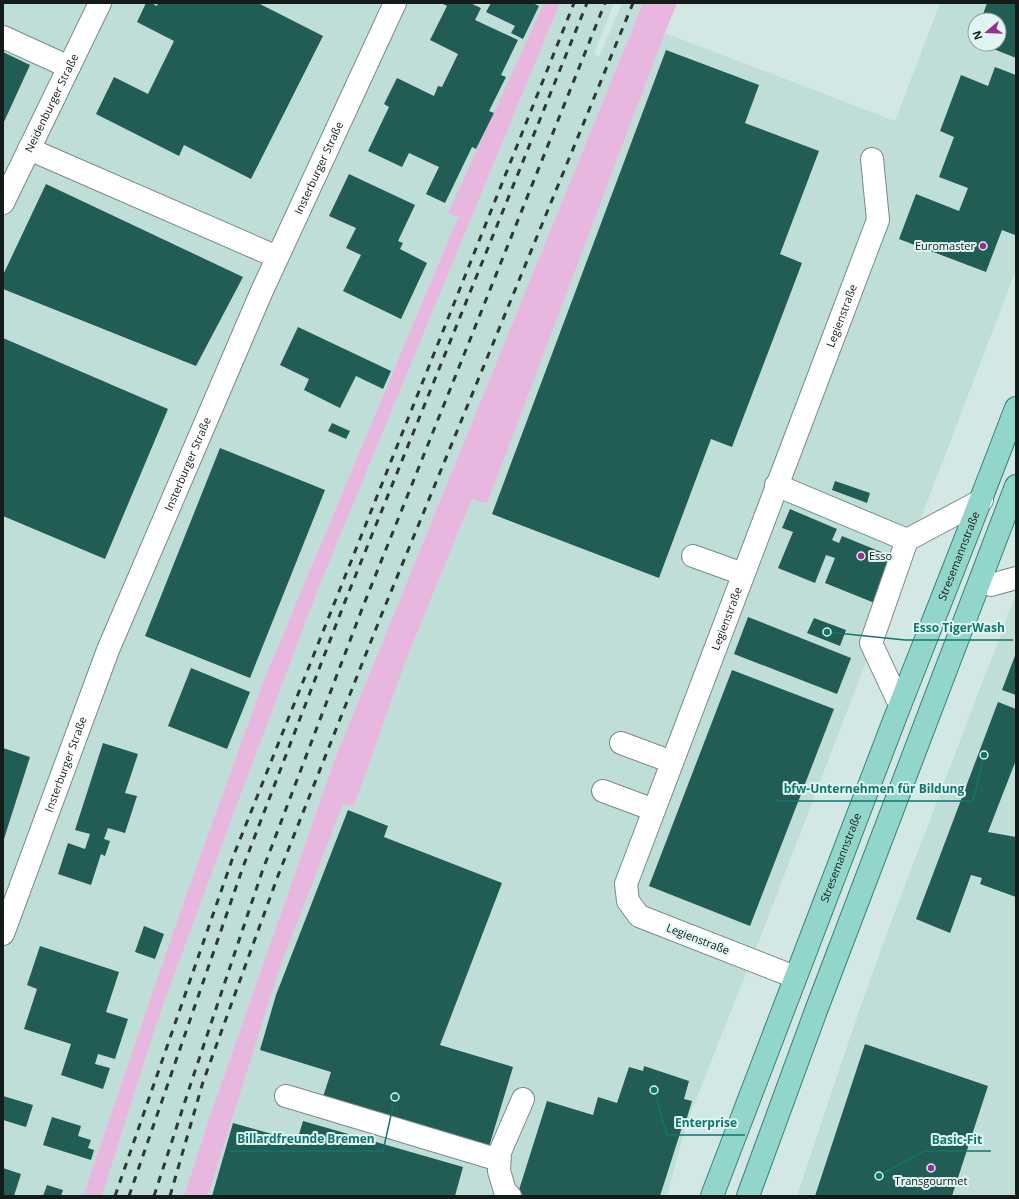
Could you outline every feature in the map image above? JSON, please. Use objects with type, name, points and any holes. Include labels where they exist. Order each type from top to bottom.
[{"type":"main road","name":"Stresemannstraße","points":[[712,1196],[794,977],[982,500],[1016,408]]},
{"type":"main road","points":[[748,1196],[819,1002],[985,583],[1016,486]]},
{"type":"street","name":"Neidenburger Straße","points":[[3,203],[100,3]]},
{"type":"street","name":"Insterburger Straße","points":[[3,934],[108,650],[277,257],[395,3]]},
{"type":"street","points":[[3,37],[69,67]]},
{"type":"street","points":[[29,149],[277,257]]},
{"type":"street","name":"Legienstraße","points":[[794,977],[639,916],[628,901],[626,884],[776,485],[878,220],[872,159]]},
{"type":"street","points":[[776,485],[907,540]]},
{"type":"street","points":[[900,705],[871,643],[907,540],[982,500]]},
{"type":"street","points":[[692,556],[743,574]]},
{"type":"street","points":[[985,583],[1016,578]]},
{"type":"street","points":[[985,583],[1016,595]]},
{"type":"street","points":[[621,743],[672,762]]},
{"type":"street","points":[[603,791],[654,810]]},
{"type":"street","points":[[286,1096],[499,1160]]},
{"type":"street","points":[[510,1196],[505,1191],[499,1171],[500,1152],[523,1098]]},
{"type":"shaded area","points":[[3,3],[544,3],[449,212],[458,217],[263,682],[179,915],[83,1196],[3,1196]]},
{"type":"shaded area","points":[[544,3],[560,3],[319,587],[156,1025],[102,1196],[83,1196],[179,915],[263,682],[458,217],[448,213]]},
{"type":"shaded area","points":[[560,3],[614,3],[594,54],[599,57],[622,3],[643,3],[336,756],[211,1113],[184,1196],[102,1196],[156,1025],[319,587]]},
{"type":"shaded area","points":[[643,3],[677,3],[487,504],[472,499],[406,660],[354,806],[343,804],[278,973],[208,1196],[184,1196],[211,1113],[336,756]]},
{"type":"shaded area","points":[[940,3],[1016,3],[1016,270],[764,928],[686,1125],[667,1196],[208,1196],[278,973],[343,804],[354,805],[406,660],[472,499],[487,504],[665,33],[895,121]]},
{"type":"shaded area","points":[[1016,594],[1016,1196],[797,1196],[861,1005],[894,914]]},
{"type":"building","points":[[146,3],[151,3],[157,6],[158,3],[258,3],[323,36],[251,179],[184,145],[179,156],[96,114],[114,77],[148,94],[174,41],[137,22]]},
{"type":"building","points":[[441,3],[470,3],[481,8],[475,20],[518,40],[501,75],[506,77],[489,111],[494,113],[476,149],[472,147],[445,203],[426,194],[439,167],[409,153],[402,167],[368,151],[389,107],[384,104],[397,78],[434,96],[438,86],[442,87],[458,54],[430,40],[447,6]]},
{"type":"building","points":[[491,3],[533,3],[539,6],[523,39],[511,33],[515,26],[486,12]]},
{"type":"building","points":[[987,3],[1016,3],[1016,58],[1001,52],[1007,52],[1007,12],[984,12]]},
{"type":"building","points":[[666,50],[759,85],[745,123],[819,151],[780,254],[802,263],[732,447],[711,439],[659,578],[492,514]]},
{"type":"building","points":[[3,52],[30,65],[3,124]]},
{"type":"building","points":[[995,67],[1016,75],[1016,233],[1015,235],[1002,230],[986,272],[899,239],[916,194],[959,211],[968,188],[939,177],[954,137],[940,131],[961,75],[988,86]]},
{"type":"building","points":[[349,174],[415,205],[398,241],[403,243],[400,249],[427,263],[401,319],[343,291],[361,255],[346,248],[356,228],[329,216]]},
{"type":"building","points":[[46,184],[243,277],[196,366],[3,289],[3,275]]},
{"type":"building","points":[[298,327],[391,371],[383,389],[356,376],[340,408],[304,390],[309,379],[280,365]]},
{"type":"building","points":[[3,338],[168,409],[105,559],[3,516]]},
{"type":"building","points":[[332,423],[350,431],[346,439],[328,431]]},
{"type":"building","points":[[220,448],[325,490],[250,678],[145,636]]},
{"type":"building","points":[[835,481],[870,493],[867,503],[832,490]]},
{"type":"building","name":"Esso","points":[[790,509],[837,529],[832,540],[839,543],[842,536],[896,558],[877,604],[825,583],[835,558],[826,555],[815,583],[778,568],[793,532],[782,528]]},
{"type":"building","points":[[748,617],[851,658],[837,694],[734,654]]},
{"type":"building","points":[[814,618],[846,630],[840,646],[807,633]]},
{"type":"building","points":[[1016,653],[1016,695],[1002,690]]},
{"type":"building","points":[[191,668],[250,692],[227,749],[168,726]]},
{"type":"building","points":[[732,670],[834,709],[750,926],[649,886]]},
{"type":"building","points":[[998,702],[1016,709],[1016,760],[988,832],[1016,837],[1016,897],[980,884],[982,878],[971,875],[950,933],[916,919]]},
{"type":"building","points":[[103,743],[138,754],[125,793],[137,796],[125,833],[108,828],[104,839],[110,841],[105,856],[101,854],[91,885],[58,874],[68,843],[85,849],[90,834],[75,830]]},
{"type":"building","points":[[3,748],[30,757],[3,842]]},
{"type":"building","points":[[348,810],[388,826],[384,837],[502,883],[440,1045],[513,1067],[488,1150],[322,1100],[331,1072],[260,1050],[276,995]]},
{"type":"building","points":[[144,926],[164,934],[155,959],[135,952]]},
{"type":"building","points":[[40,946],[119,972],[106,1012],[128,1019],[115,1059],[98,1054],[95,1064],[110,1068],[103,1089],[61,1075],[71,1044],[24,1029],[37,989],[27,985]]},
{"type":"building","points":[[865,1044],[988,1086],[952,1196],[815,1196]]},
{"type":"building","points":[[644,1066],[689,1081],[684,1099],[692,1101],[660,1196],[526,1196],[518,1193],[547,1101],[593,1115],[598,1097],[617,1103],[629,1067],[643,1071]]},
{"type":"building","points":[[3,1096],[33,1105],[26,1127],[3,1120]]},
{"type":"building","points":[[52,1117],[81,1126],[78,1136],[91,1140],[88,1148],[94,1150],[91,1160],[43,1145]]},
{"type":"building","points":[[303,1121],[463,1167],[455,1196],[212,1196],[233,1123],[297,1141]]},
{"type":"building","points":[[3,1168],[21,1174],[14,1196],[3,1196]]},
{"type":"building","points":[[47,1185],[63,1190],[61,1196],[43,1196]]},
{"type":"railway","points":[[115,1196],[233,857],[574,3]]},
{"type":"railway","points":[[129,1196],[243,867],[344,604],[587,3]]},
{"type":"railway","points":[[154,1196],[262,872],[362,609],[605,3]]},
{"type":"railway","points":[[170,1196],[203,1082],[279,873],[381,616],[633,3]]},
{"type":"place","name":"Euromaster","points":[[983,246]]},
{"type":"place","name":"Esso","points":[[861,556]]},
{"type":"place","name":"Esso TigerWash","points":[[827,632]]},
{"type":"place","name":"bfw-Unternehmen für Bildung","points":[[984,755]]},
{"type":"place","name":"Enterprise","points":[[654,1090]]},
{"type":"place","name":"Billardfreunde Bremen","points":[[395,1097]]},
{"type":"place","name":"Transgourmet","points":[[931,1168]]},
{"type":"place","name":"Basic-Fit","points":[[879,1176]]}]
